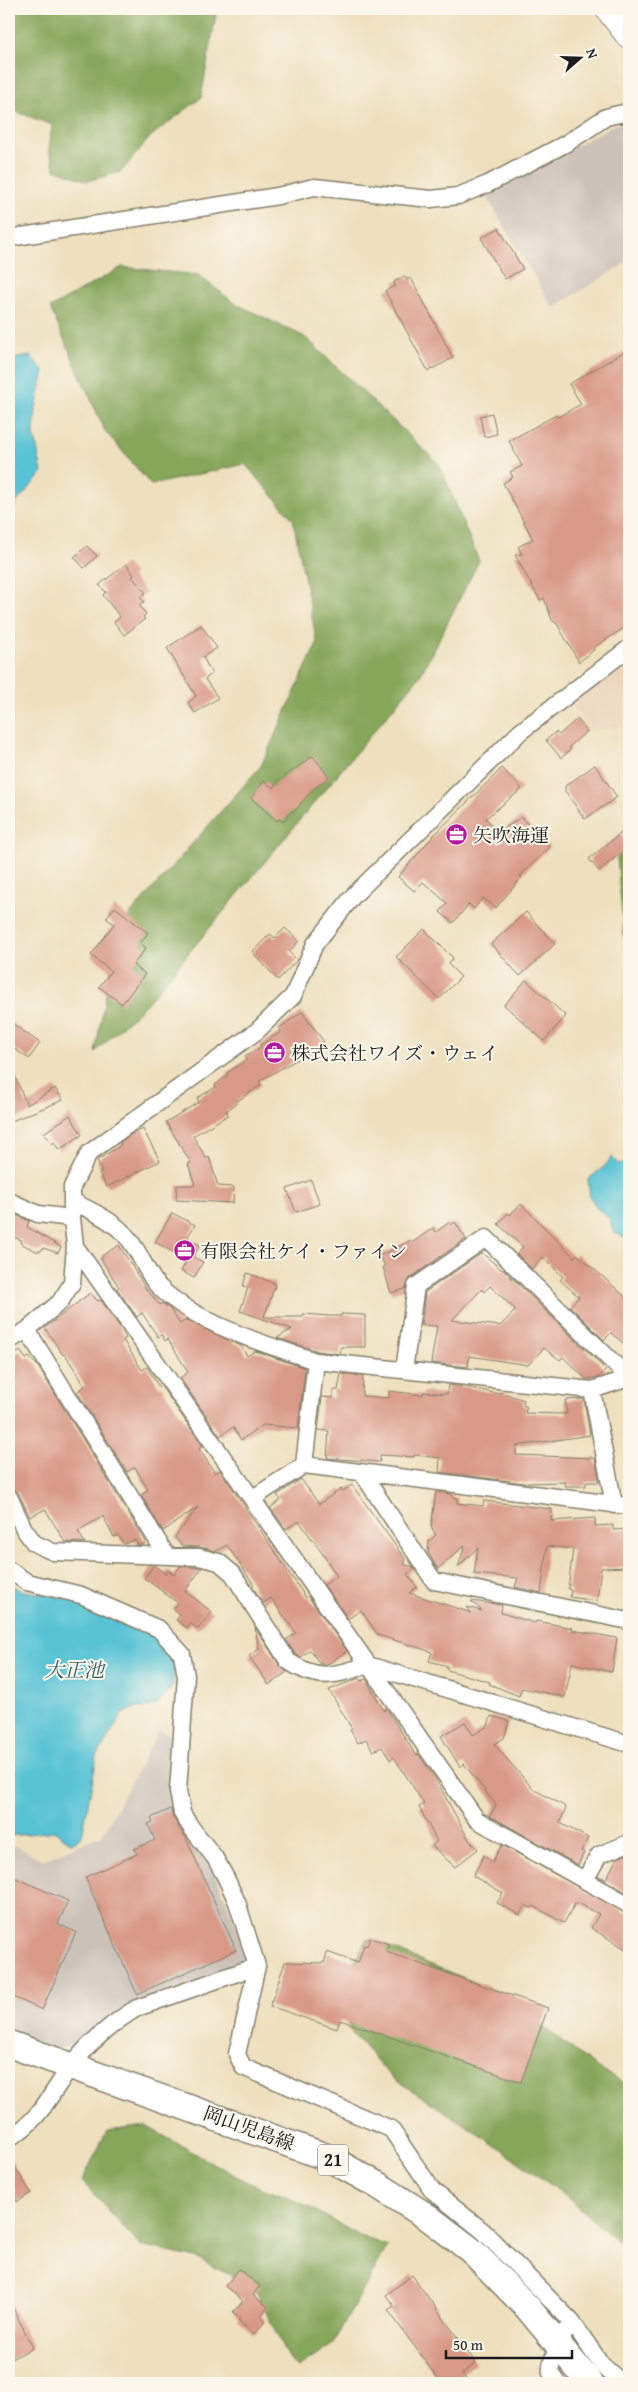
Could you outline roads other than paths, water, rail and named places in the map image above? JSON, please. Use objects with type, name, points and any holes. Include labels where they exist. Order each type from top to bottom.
[{"type":"highway","points":[[610,9],[629,34]]},
{"type":"main road","name":"岡山児島線","points":[[9,2044],[329,2158],[379,2186],[429,2218],[472,2251],[511,2289],[590,2383]]},
{"type":"street","points":[[9,238],[278,196],[314,187],[431,199],[458,196],[488,184],[567,143],[606,117],[623,113],[629,116]]},
{"type":"street","points":[[9,1341],[27,1330],[60,1302],[72,1283],[75,1246],[72,1218],[72,1188],[89,1153],[112,1134],[257,1031],[293,996],[315,944],[353,896],[520,732],[629,648]]},
{"type":"street","points":[[72,1200],[108,1219],[134,1245],[158,1286],[190,1312],[273,1347],[316,1361],[592,1390],[629,1378],[486,1238],[416,1286],[404,1370]]},
{"type":"street","points":[[9,1201],[38,1214],[72,1218]]},
{"type":"street","points":[[75,1246],[477,1820],[629,1905]]},
{"type":"street","points":[[27,1330],[167,1556]]},
{"type":"street","points":[[304,1465],[316,1361]]},
{"type":"street","points":[[253,1498],[304,1465],[622,1505],[592,1390]]},
{"type":"street","points":[[362,1473],[434,1581],[629,1621]]},
{"type":"street","points":[[9,1497],[24,1529],[34,1543],[53,1552],[199,1557],[219,1562],[233,1574],[288,1661],[301,1670],[327,1677],[368,1665],[629,1744]]},
{"type":"street","points":[[9,1570],[27,1582],[81,1595],[159,1629],[182,1654],[186,1676],[178,1790],[182,1813],[215,1858],[226,1878],[237,1902],[257,1966],[237,2054],[243,2067],[391,2129],[433,2191],[483,2231],[572,2322],[602,2365],[622,2383]]},
{"type":"street","points":[[585,1880],[598,1855],[629,1844]]},
{"type":"street","points":[[9,2138],[33,2121],[47,2104],[71,2066],[104,2032],[124,2015],[137,2008],[257,1966]]},
{"type":"street","points":[[558,2383],[551,2373],[551,2365],[559,2344],[572,2322]]},
{"type":"water","points":[[30,356],[44,371],[36,408],[34,434],[42,473],[15,504],[9,533],[9,357],[13,359]]},
{"type":"water","points":[[612,1157],[618,1164],[629,1162],[629,1238],[615,1234],[609,1218],[597,1208],[590,1197],[588,1179],[604,1167]]},
{"type":"water","name":"大正池","points":[[9,1582],[20,1590],[81,1601],[159,1636],[175,1664],[173,1684],[169,1692],[159,1702],[150,1707],[134,1708],[122,1714],[97,1756],[82,1836],[72,1843],[55,1831],[9,1836]]},
{"type":"place","name":"矢吹海運","points":[[457,835]]},
{"type":"place","name":"株式会社ワイズ・ウェイ","points":[[275,1053]]},
{"type":"place","name":"有限会社ケイ・ファイン","points":[[184,1251]]}]
